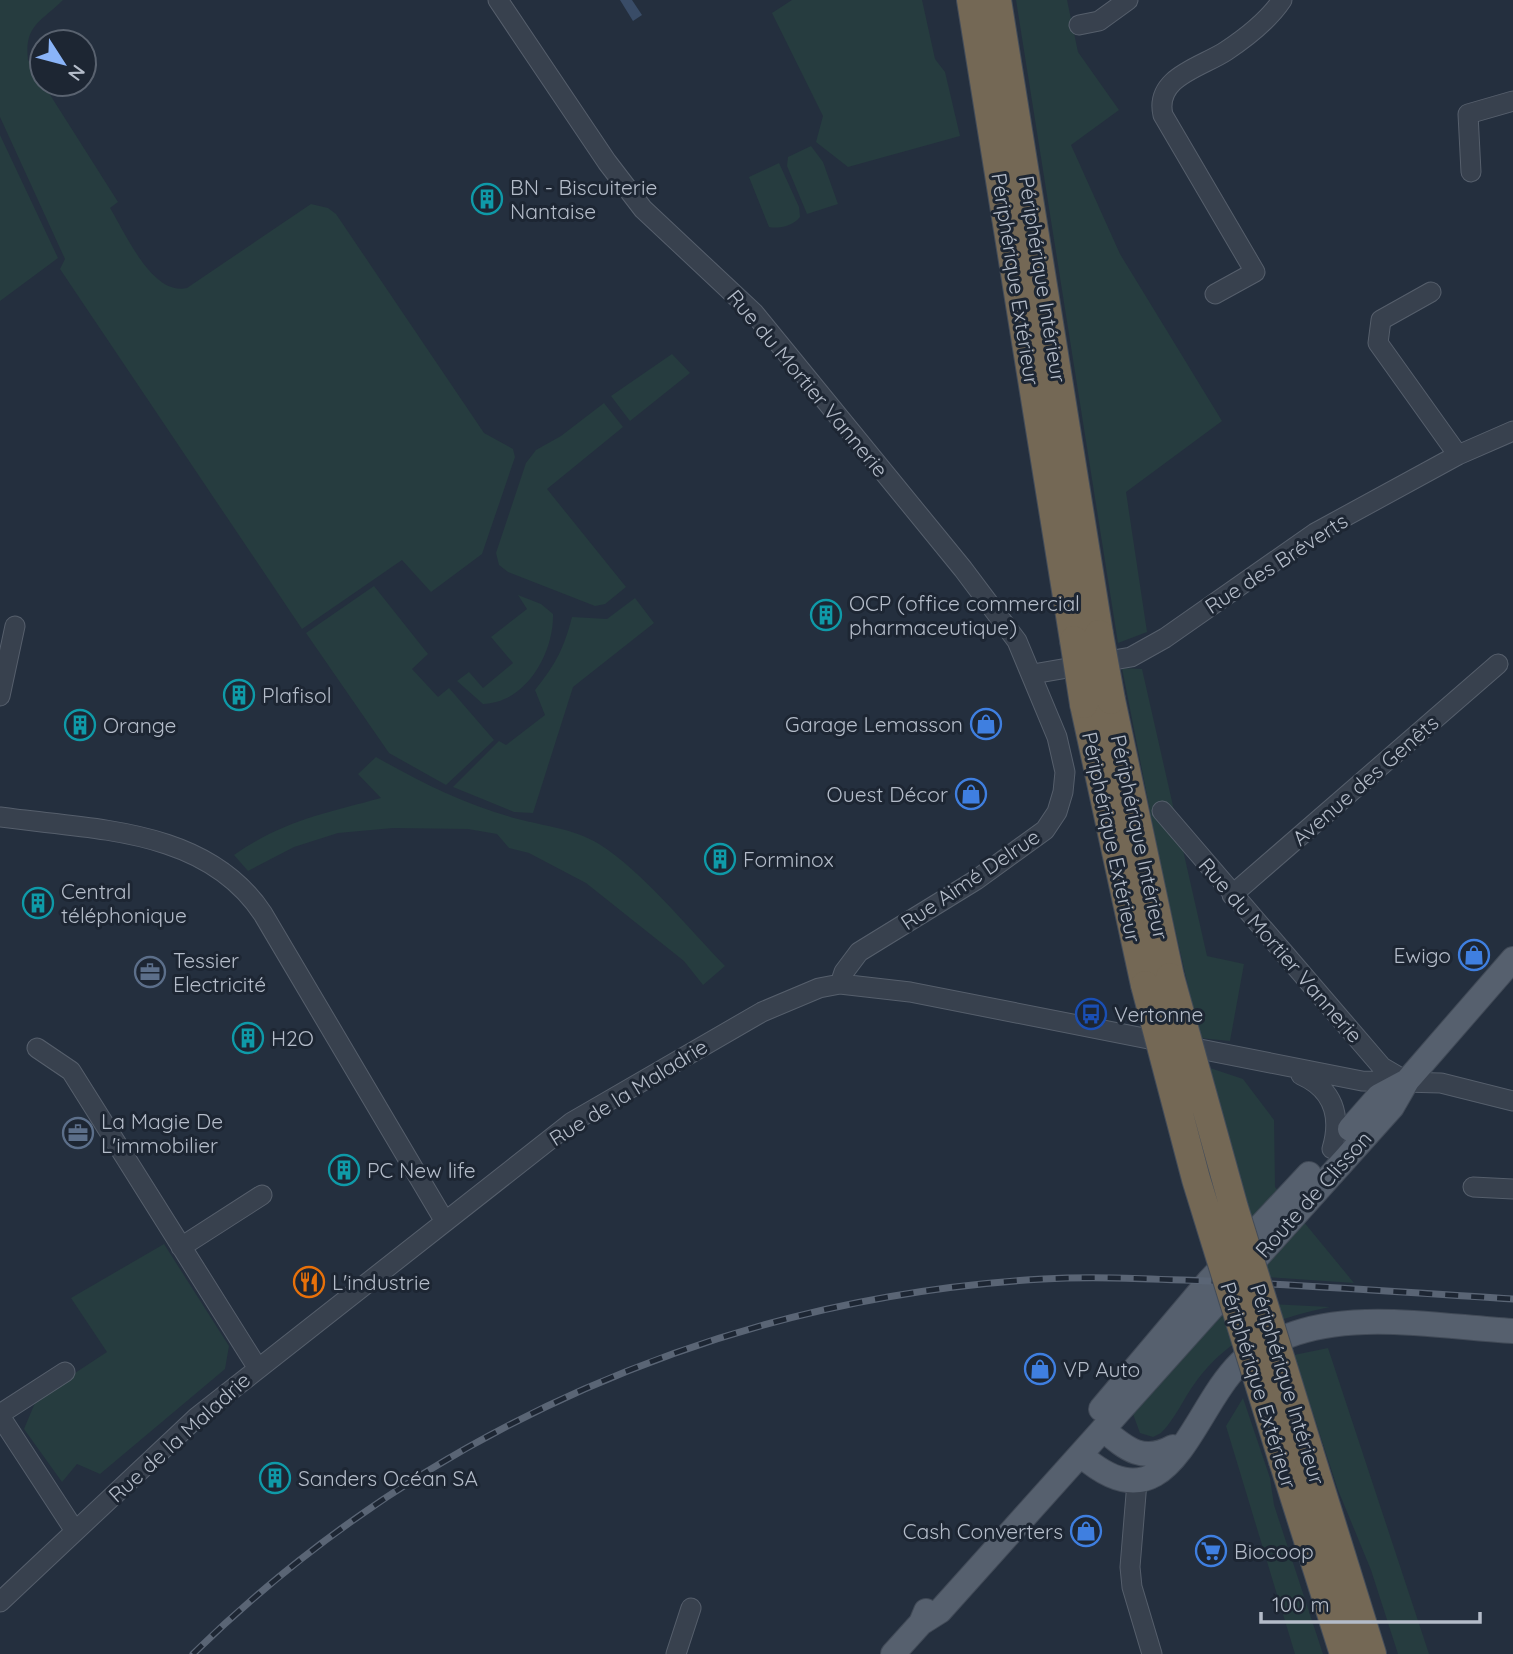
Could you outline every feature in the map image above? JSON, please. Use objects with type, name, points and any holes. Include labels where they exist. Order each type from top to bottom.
[{"type":"highway","name":"Périphérique Extérieur","points":[[971,0],[1086,637]]},
{"type":"highway","name":"Périphérique Intérieur","points":[[998,0],[1086,637],[1157,981],[1234,1208],[1373,1654]]},
{"type":"highway","name":"Périphérique Extérieur","points":[[1157,981],[1196,1179],[1344,1654]]},
{"type":"main road","name":"Route de Clisson","points":[[1085,1443],[1392,1107],[1407,1081],[1513,959]]},
{"type":"main road","name":"Route de Clisson","points":[[893,1654],[921,1623],[940,1611],[1085,1443],[1179,1329],[1180,1314],[1379,1096],[1407,1081]]},
{"type":"main road","points":[[1085,1443],[1114,1477],[1137,1482],[1148,1464],[1162,1462],[1182,1440],[1241,1362],[1255,1350],[1296,1333],[1328,1324],[1357,1321],[1513,1331]]},
{"type":"main road","points":[[1085,1443],[1152,1456],[1182,1440]]},
{"type":"street","name":"Rue du Mortier Vannerie","points":[[498,0],[607,163],[643,209],[754,313],[963,569],[1017,641],[1033,674]]},
{"type":"street","points":[[1079,25],[1099,21],[1128,0]]},
{"type":"street","points":[[1215,295],[1255,272],[1163,115],[1163,98],[1180,75],[1240,41],[1273,13],[1282,0]]},
{"type":"street","points":[[1471,172],[1468,114],[1513,101]]},
{"type":"street","points":[[1431,292],[1381,320],[1378,343],[1458,455]]},
{"type":"street","name":"Rue des Bréverts","points":[[1033,674],[1131,657],[1165,638],[1315,533],[1458,455],[1513,431]]},
{"type":"street","points":[[0,696],[15,626]]},
{"type":"street","name":"Avenue des Genêts","points":[[1232,895],[1498,664]]},
{"type":"street","name":"Rue Aimé Delrue","points":[[840,984],[844,972],[859,953],[976,880],[1045,830],[1057,812],[1065,772],[1061,752],[1033,674]]},
{"type":"street","name":"Rue du Mortier Vannerie","points":[[1162,811],[1382,1067],[1407,1081]]},
{"type":"street","points":[[0,817],[140,836],[196,855],[228,874],[263,914],[444,1220]]},
{"type":"street","name":"Rue de la Maladrie","points":[[0,1602],[197,1417],[257,1367],[572,1122],[762,1012],[819,988],[840,984],[910,992],[1375,1083],[1441,1083],[1513,1101]]},
{"type":"street","points":[[37,1048],[71,1071],[257,1367]]},
{"type":"street","name":"Rue de la Maladrie","points":[[1277,1065],[1312,1080],[1327,1093],[1336,1114],[1332,1149]]},
{"type":"street","points":[[1473,1187],[1513,1189]]},
{"type":"street","points":[[181,1247],[262,1195]]},
{"type":"street","points":[[65,1372],[0,1415],[7,1444],[75,1531]]},
{"type":"street","points":[[1137,1482],[1130,1567],[1132,1587],[1152,1654]]},
{"type":"street","points":[[676,1654],[691,1608]]},
{"type":"green space","points":[[0,0],[63,0],[34,28],[28,28],[28,98],[52,98],[118,202],[110,208],[132,247],[162,283],[174,288],[187,288],[311,204],[328,208],[336,214],[484,433],[513,449],[515,457],[482,554],[431,592],[402,560],[302,629],[60,269],[65,259],[0,117]]},
{"type":"green space","points":[[792,0],[922,0],[935,59],[945,72],[960,136],[848,167],[816,142],[823,116],[772,13]]},
{"type":"green space","points":[[1016,0],[1067,0],[1078,52],[1119,110],[1071,145],[1120,254],[1222,421],[1126,492],[1147,632],[1118,643]]},
{"type":"green space","points":[[0,135],[58,258],[0,301]]},
{"type":"green space","points":[[811,146],[823,162],[838,204],[807,214],[787,166],[788,157]]},
{"type":"green space","points":[[779,163],[799,207],[800,217],[790,225],[773,228],[769,227],[749,177]]},
{"type":"green space","points":[[672,354],[690,373],[630,421],[611,396]]},
{"type":"green space","points":[[604,403],[623,427],[547,489],[626,587],[605,604],[595,606],[508,572],[499,565],[496,553],[526,463],[536,450],[561,436]]},
{"type":"green space","points":[[374,586],[428,654],[412,669],[438,697],[449,688],[494,740],[446,785],[389,753],[306,633]]},
{"type":"green space","points":[[518,595],[541,604],[553,614],[549,644],[543,659],[524,685],[512,695],[483,704],[457,681],[469,672],[483,688],[513,663],[491,637],[527,609]]},
{"type":"green space","points":[[635,598],[654,623],[573,687],[533,813],[514,812],[453,787],[499,741],[506,745],[545,715],[535,690],[558,655],[572,617],[607,619]]},
{"type":"green space","points":[[1122,668],[1142,669],[1207,956],[1244,964],[1230,1041],[1200,1038],[1163,877]]},
{"type":"green space","points":[[376,757],[463,800],[499,814],[570,831],[599,844],[615,855],[665,901],[725,966],[703,985],[684,961],[586,883],[529,853],[509,848],[497,834],[468,829],[393,828],[338,833],[294,847],[248,871],[234,855],[287,826],[381,798],[358,774]]},
{"type":"green space","points":[[1207,1067],[1243,1079],[1274,1120],[1275,1187],[1354,1283],[1267,1277]]},
{"type":"green space","points":[[164,1244],[229,1346],[225,1369],[100,1474],[77,1464],[62,1482],[24,1429],[37,1398],[107,1352],[71,1298]]},
{"type":"green space","points":[[1231,1302],[1330,1307],[1272,1323],[1239,1341],[1209,1366],[1161,1433],[1153,1437],[1140,1433],[1133,1414]]},
{"type":"green space","points":[[1328,1348],[1429,1654],[1398,1654],[1371,1570],[1338,1490],[1294,1355]]},
{"type":"green space","points":[[1243,1398],[1270,1478],[1274,1505],[1323,1654],[1295,1654],[1226,1426]]},
{"type":"water","points":[[620,0],[632,0],[642,15],[633,21]]},
{"type":"railway","points":[[193,1654],[282,1574],[377,1503],[478,1442],[584,1389],[694,1346],[807,1314],[924,1291],[1063,1278],[1245,1283],[1513,1299]]},
{"type":"place","name":"BN - Biscuiterie Nantaise","points":[[487,199]]},
{"type":"place","name":"OCP (office commercial pharmaceutique)","points":[[826,615]]},
{"type":"place","name":"Plafisol","points":[[239,695]]},
{"type":"place","name":"Garage Lemasson","points":[[986,724]]},
{"type":"place","name":"Orange","points":[[80,725]]},
{"type":"place","name":"Ouest Décor","points":[[971,794]]},
{"type":"place","name":"Forminox","points":[[720,859]]},
{"type":"place","name":"Central téléphonique","points":[[38,903]]},
{"type":"place","name":"Ewigo","points":[[1474,955]]},
{"type":"place","name":"Tessier Electricité","points":[[150,972]]},
{"type":"place","name":"Vertonne","points":[[1091,1014]]},
{"type":"place","name":"H2O","points":[[248,1038]]},
{"type":"place","name":"La Magie De L'immobilier","points":[[78,1133]]},
{"type":"place","name":"PC New life","points":[[344,1170]]},
{"type":"place","name":"L'industrie","points":[[309,1282]]},
{"type":"place","name":"VP Auto","points":[[1040,1369]]},
{"type":"place","name":"Sanders Océan SA","points":[[275,1478]]},
{"type":"place","name":"Cash Converters","points":[[1086,1531]]},
{"type":"place","name":"Biocoop","points":[[1211,1551]]}]
